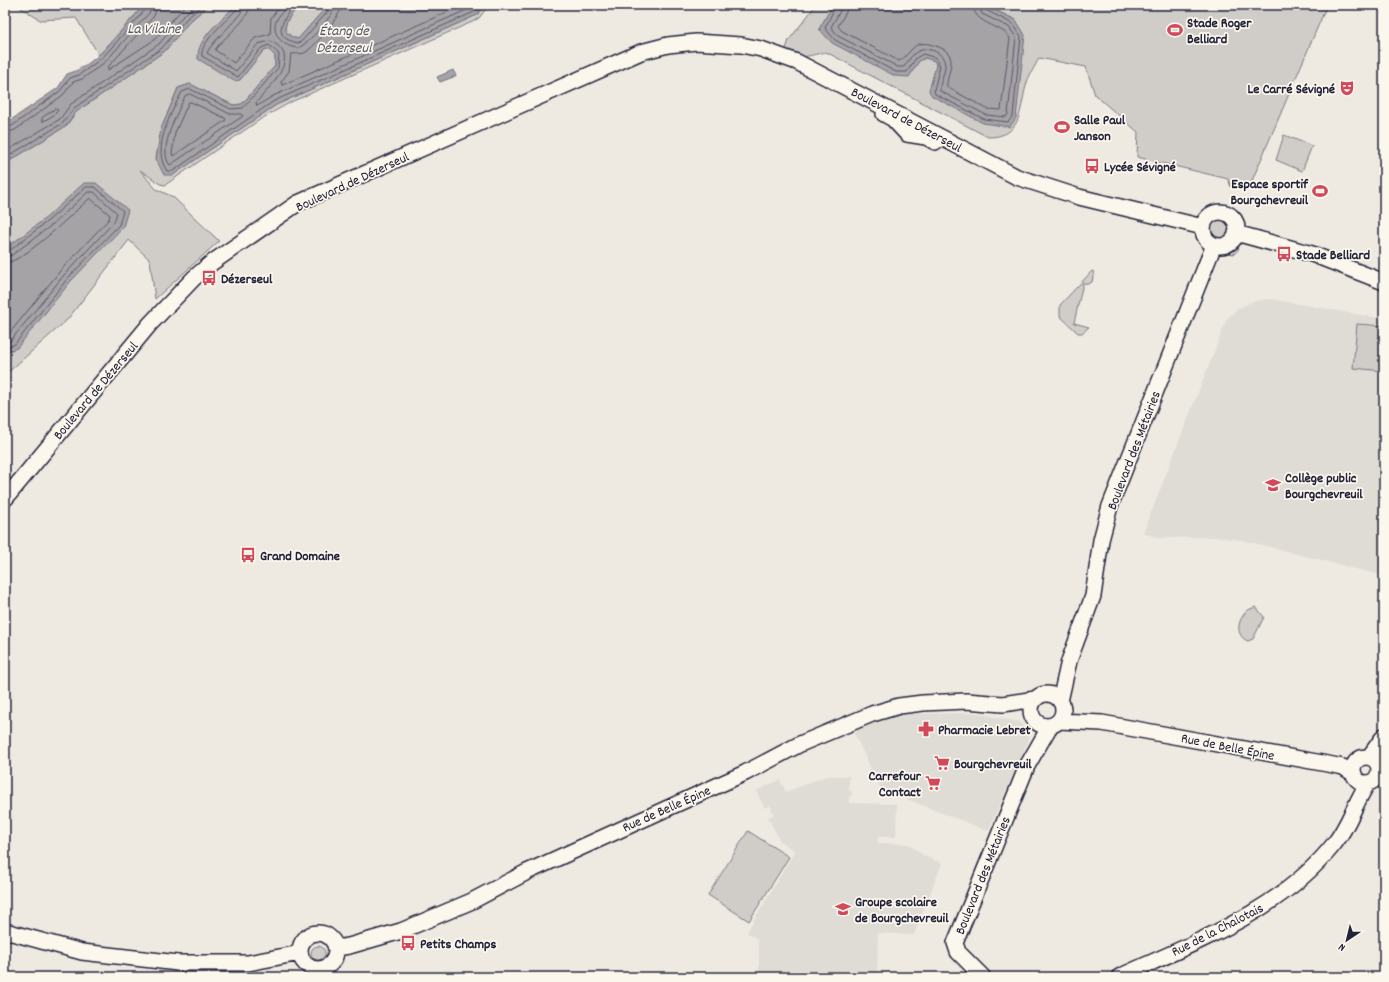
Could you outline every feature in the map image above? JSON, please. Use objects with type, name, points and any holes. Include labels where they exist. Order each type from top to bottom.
[{"type":"street","name":"Boulevard de Dézerseul","points":[[5,499],[150,324],[194,278],[210,264],[298,204],[641,52],[668,45],[696,42],[734,44],[761,49],[797,62],[1017,177],[1079,197],[1203,227]]},
{"type":"street","points":[[1220,212],[1231,217],[1234,222],[1236,233],[1230,242],[1220,246],[1214,245],[1205,237],[1203,227],[1210,216],[1220,212]]},
{"type":"street","points":[[1236,233],[1312,254],[1384,282]]},
{"type":"street","name":"Boulevard des Métairies","points":[[1061,703],[1069,661],[1093,596],[1101,540],[1110,506],[1214,245]]},
{"type":"street","name":"Boulevard des Métairies","points":[[1041,697],[1069,661]]},
{"type":"street","points":[[1054,696],[1061,703],[1063,712],[1055,724],[1042,726],[1034,720],[1032,706],[1041,697],[1054,696]]},
{"type":"street","name":"Rue de Belle Épine","points":[[336,948],[401,932],[472,901],[527,872],[738,776],[800,744],[872,714],[899,706],[924,703],[966,702],[1003,704],[1041,697]]},
{"type":"street","name":"Rue de Belle Épine","points":[[1061,703],[1074,712],[1102,722],[1338,766],[1359,778]]},
{"type":"street","name":"Rue de Belle Épine","points":[[1003,704],[1034,720]]},
{"type":"street","name":"Boulevard des Métairies","points":[[983,977],[962,957],[956,949],[955,943],[1027,766],[1033,742],[1034,720]]},
{"type":"street","name":"Rue de Belle Épine","points":[[1055,724],[1102,722]]},
{"type":"street","name":"Boulevard des Métairies","points":[[1027,766],[1055,724]]},
{"type":"street","points":[[1377,757],[1362,757],[1356,762],[1359,778],[1378,777],[1377,757],[1384,736]]},
{"type":"street","name":"Rue de la Chalotais","points":[[1119,977],[1238,922],[1271,902],[1301,878],[1318,862],[1340,836],[1351,813],[1359,778]]},
{"type":"street","points":[[5,931],[82,952],[178,963],[248,962],[300,953]]},
{"type":"street","points":[[314,934],[327,935],[331,938],[336,948],[334,959],[327,967],[316,969],[306,964],[300,953],[302,942],[314,934]]},
{"type":"shaded area","points":[[16,5],[144,5],[99,55],[76,18],[40,20]]},
{"type":"shaded area","points":[[209,5],[236,5],[208,33],[240,80],[264,50],[268,49],[275,56],[275,66],[242,104],[233,105],[190,84],[178,88],[161,129],[156,159],[173,175],[276,105],[477,15],[484,5],[489,5],[479,18],[472,22],[291,102],[261,119],[165,185],[160,184],[140,170],[156,189],[173,197],[219,241],[155,299],[150,260],[129,240],[67,320],[5,375],[5,164],[66,126],[76,112],[165,51],[189,22]]},
{"type":"shaded area","points":[[299,5],[328,5],[298,39],[291,36],[285,28],[288,19]]},
{"type":"shaded area","points":[[816,5],[833,5],[819,29],[909,76],[919,61],[925,58],[935,61],[936,66],[929,91],[1016,20],[984,5],[1327,5],[1248,190],[1231,187],[1228,179],[1137,157],[1138,132],[1095,95],[1086,67],[1039,58],[1028,79],[1017,121],[1007,133],[999,136],[988,137],[826,52],[799,57],[794,56],[786,49],[789,40]]},
{"type":"shaded area","points":[[1284,135],[1312,146],[1302,171],[1276,160]]},
{"type":"shaded area","points":[[1219,218],[1226,221],[1229,228],[1226,235],[1219,238],[1212,235],[1209,228],[1212,221]]},
{"type":"shaded area","points":[[1240,243],[1238,250],[1234,254],[1221,252]]},
{"type":"shaded area","points":[[1092,271],[1094,272],[1092,282],[1088,284],[1083,283],[1074,323],[1089,327],[1082,333],[1078,333],[1060,316],[1060,305]]},
{"type":"shaded area","name":"Collège public Bourgchevreuil","points":[[1270,299],[1384,319],[1384,576],[1242,540],[1213,537],[1160,538],[1143,533],[1227,319],[1237,309],[1254,301]]},
{"type":"shaded area","points":[[1357,324],[1384,326],[1384,371],[1353,368]]},
{"type":"shaded area","points":[[1256,607],[1264,617],[1253,639],[1248,641],[1244,639],[1239,632],[1239,623],[1247,611]]},
{"type":"shaded area","points":[[976,713],[1020,722],[1030,737],[988,831],[881,789],[852,729],[902,714]]},
{"type":"shaded area","name":"Groupe scolaire de Bourgchevreuil","points":[[826,776],[849,776],[849,790],[852,791],[852,796],[849,796],[849,803],[897,804],[896,837],[878,837],[878,843],[909,844],[924,856],[942,863],[914,935],[878,933],[877,974],[879,977],[759,977],[759,949],[757,939],[747,932],[795,851],[780,841],[768,817],[774,815],[770,805],[765,808],[756,791],[780,780],[786,792]]},
{"type":"shaded area","points":[[748,831],[789,857],[749,921],[708,895]]},
{"type":"shaded area","points":[[315,946],[321,946],[325,950],[325,956],[321,960],[315,960],[311,956],[311,950]]},
{"type":"water","name":"La Vilaine","points":[[144,5],[209,5],[189,22],[165,51],[76,112],[66,126],[5,164],[5,124],[58,88],[67,74],[78,70],[89,63],[109,45]]},
{"type":"water","name":"Étang de Dézerseul","points":[[236,5],[299,5],[288,19],[285,28],[291,36],[298,39],[328,5],[484,5],[477,15],[276,105],[173,175],[164,175],[156,159],[161,129],[178,88],[190,84],[233,105],[242,104],[275,66],[275,56],[268,49],[264,50],[240,80],[234,81],[198,59],[201,44],[206,36],[211,29]]},
{"type":"water","points":[[833,5],[984,5],[1016,20],[1025,35],[1016,118],[1010,127],[983,123],[932,96],[929,91],[936,66],[935,61],[925,58],[919,61],[909,77],[895,76],[832,43],[819,29]]},
{"type":"water","points":[[453,70],[456,76],[440,82],[437,77]]},
{"type":"water","points":[[84,183],[96,183],[128,210],[123,227],[71,281],[17,348],[6,352],[5,249],[47,217]]},
{"type":"place","name":"Stade Roger Belliard","points":[[1175,30]]},
{"type":"place","name":"Le Carré Sévigné","points":[[1347,88]]},
{"type":"place","name":"Salle Paul Janson","points":[[1062,127]]},
{"type":"place","name":"Lycée Sévigné","points":[[1092,166]]},
{"type":"place","name":"Espace sportif Bourgchevreuil","points":[[1320,191]]},
{"type":"place","name":"Stade Belliard","points":[[1284,254]]},
{"type":"place","name":"Dézerseul","points":[[209,278]]},
{"type":"place","name":"Collège public Bourgchevreuil","points":[[1273,485]]},
{"type":"place","name":"Grand Domaine","points":[[248,555]]},
{"type":"place","name":"Pharmacie Lebret","points":[[926,729]]},
{"type":"place","name":"Bourgchevreuil","points":[[942,763]]},
{"type":"place","name":"Carrefour Contact","points":[[933,783]]},
{"type":"place","name":"Groupe scolaire de Bourgchevreuil","points":[[843,909]]},
{"type":"place","name":"Petits Champs","points":[[408,943]]}]
